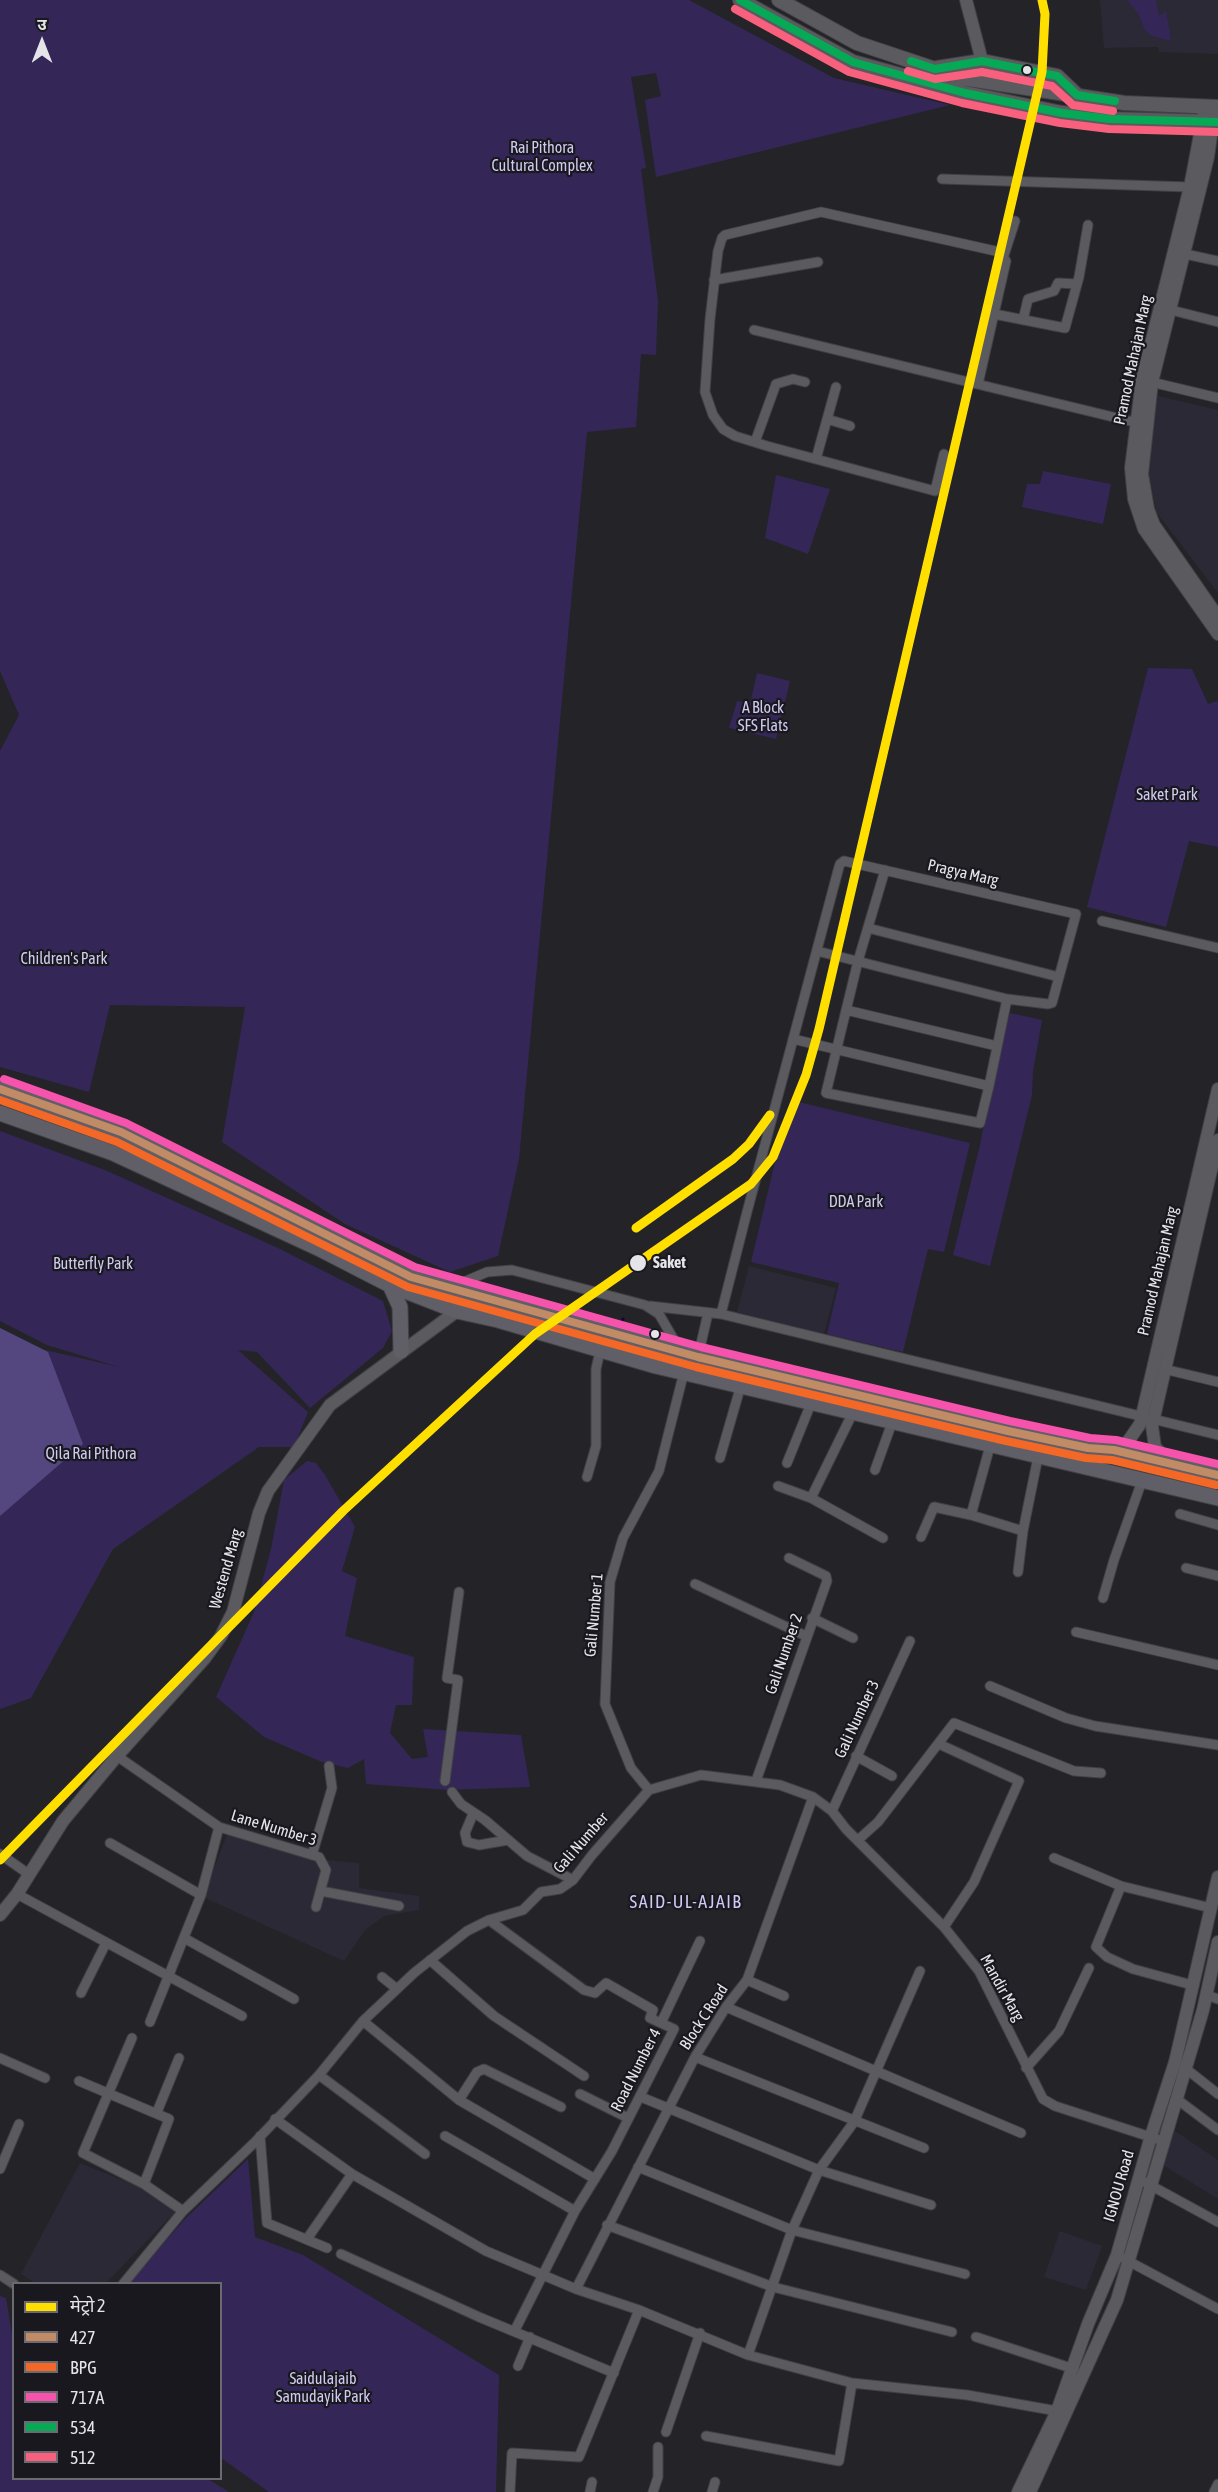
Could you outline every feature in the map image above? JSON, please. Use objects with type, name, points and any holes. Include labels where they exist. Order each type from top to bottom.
[{"type":"main road","points":[[740,0],[853,62],[965,93],[1071,114],[1110,119],[1212,115]]},
{"type":"main road","points":[[779,0],[857,43],[962,78],[1212,115]]},
{"type":"main road","points":[[935,69],[982,61],[1057,76],[1077,96]]},
{"type":"main road","points":[[0,1089],[121,1132],[411,1277],[698,1357],[862,1394],[1008,1431],[1088,1448],[1114,1450],[1218,1475]]},
{"type":"main road","points":[[0,1113],[113,1153],[320,1249],[390,1285],[457,1311],[498,1320],[600,1351],[684,1372],[893,1420],[990,1446],[1143,1478],[1218,1498]]},
{"type":"main road","points":[[390,1285],[400,1307],[401,1351]]},
{"type":"street","points":[[966,0],[982,61]]},
{"type":"street","name":"Pramod Mahajan Marg","points":[[1147,381],[1171,310],[1185,254],[1208,157],[1212,115]]},
{"type":"street","name":"Pramod Mahajan Marg","points":[[1212,115],[1190,187],[1147,381],[1132,484],[1144,529],[1218,634]]},
{"type":"street","points":[[1208,157],[1218,147]]},
{"type":"street","points":[[942,179],[1190,187]]},
{"type":"street","points":[[944,454],[935,491],[755,442],[723,429],[713,415],[705,392],[719,243],[725,235],[821,212],[989,249],[1004,255]]},
{"type":"street","points":[[978,384],[1006,261],[1004,255],[1015,221]]},
{"type":"street","points":[[994,314],[1065,328],[1077,284],[1088,225]]},
{"type":"street","points":[[1185,254],[1218,261]]},
{"type":"street","points":[[714,280],[818,262]]},
{"type":"street","points":[[1023,320],[1028,299],[1054,291],[1059,283],[1077,284]]},
{"type":"street","points":[[1171,310],[1218,322]]},
{"type":"street","points":[[754,330],[1141,424]]},
{"type":"street","points":[[755,442],[776,384],[793,379],[805,382]]},
{"type":"street","points":[[1147,381],[1218,398]]},
{"type":"street","points":[[816,459],[836,387]]},
{"type":"street","points":[[827,419],[850,426]]},
{"type":"street","name":"Pramod Mahajan Marg","points":[[1138,444],[1144,492],[1154,525],[1218,617]]},
{"type":"street","name":"Pragya Marg","points":[[817,951],[839,867],[844,861],[1076,914],[1059,977]]},
{"type":"street","points":[[885,870],[858,962],[826,1093],[980,1123],[1007,999]]},
{"type":"street","points":[[1102,921],[1218,948]]},
{"type":"street","points":[[721,1314],[817,951],[1007,999],[1050,1004],[1059,977],[868,928]]},
{"type":"street","points":[[846,1010],[997,1046]]},
{"type":"street","points":[[794,1039],[989,1086]]},
{"type":"street","name":"Pramod Mahajan Marg","points":[[1169,1462],[1159,1453],[1153,1440],[1148,1418],[1218,1089]]},
{"type":"street","name":"Pramod Mahajan Marg","points":[[1114,1450],[1133,1438],[1148,1418],[1164,1369],[1177,1288],[1218,1140]]},
{"type":"street","points":[[449,1288],[487,1272],[512,1270],[650,1306],[721,1314],[1218,1435]]},
{"type":"street","points":[[650,1306],[659,1314],[681,1352]]},
{"type":"street","name":"Westend Marg","points":[[0,1915],[30,1875],[63,1821],[221,1636],[233,1612],[259,1513],[268,1491],[334,1400],[457,1311]]},
{"type":"street","points":[[698,1357],[708,1313]]},
{"type":"street","points":[[587,1478],[596,1446],[596,1369],[600,1351]]},
{"type":"street","points":[[1164,1369],[1218,1382]]},
{"type":"street","name":"Gali Number 1","points":[[649,1790],[631,1768],[604,1704],[610,1582],[623,1538],[659,1471],[684,1372]]},
{"type":"street","points":[[720,1458],[741,1385]]},
{"type":"street","points":[[811,1498],[862,1394]]},
{"type":"street","points":[[787,1463],[812,1401]]},
{"type":"street","points":[[875,1470],[893,1420]]},
{"type":"street","points":[[971,1515],[990,1446]]},
{"type":"street","points":[[1018,1572],[1023,1531],[1038,1456]]},
{"type":"street","points":[[1103,1598],[1113,1560],[1143,1478]]},
{"type":"street","points":[[778,1486],[811,1498],[883,1538]]},
{"type":"street","points":[[921,1537],[934,1507],[971,1515],[1023,1531]]},
{"type":"street","points":[[1180,1514],[1218,1525]]},
{"type":"street","name":"Gali Number 2","points":[[756,1781],[827,1578],[789,1558]]},
{"type":"street","points":[[1186,1568],[1218,1576]]},
{"type":"street","points":[[695,1584],[806,1636]]},
{"type":"street","points":[[445,1781],[458,1680],[447,1678],[459,1592]]},
{"type":"street","points":[[812,1618],[853,1638]]},
{"type":"street","points":[[1076,1632],[1218,1665]]},
{"type":"street","name":"Gali Number 3","points":[[832,1811],[910,1641]]},
{"type":"street","points":[[990,1686],[1066,1718],[1095,1726],[1218,1745]]},
{"type":"street","points":[[858,1840],[878,1822],[952,1725],[959,1724],[1074,1771],[1101,1773]]},
{"type":"street","points":[[939,1744],[1019,1781],[974,1882],[944,1927]]},
{"type":"street","name":"Lane Number 3","points":[[117,1756],[219,1827],[320,1857],[326,1870],[316,1907]]},
{"type":"street","points":[[856,1756],[892,1776]]},
{"type":"street","points":[[312,1855],[333,1788],[329,1766]]},
{"type":"street","points":[[649,1790],[701,1775],[780,1785],[813,1797]]},
{"type":"street","name":"Gali Number","points":[[124,2282],[183,2211],[319,2075],[363,2021],[397,1989],[467,1931],[489,1920],[523,1910],[541,1892],[560,1889],[573,1880],[649,1790]]},
{"type":"street","points":[[452,1792],[473,1814],[485,1820],[527,1856],[573,1880]]},
{"type":"street","name":"Mandir Marg","points":[[813,1797],[832,1811],[944,1927],[979,1971],[1026,2068],[1048,2103],[1163,2141]]},
{"type":"street","name":"Block C Road","points":[[576,2289],[607,2225],[670,2109],[694,2058],[726,2007],[747,1980],[813,1797]]},
{"type":"street","points":[[473,1814],[465,1833],[467,1842],[478,1845],[508,1840]]},
{"type":"street","points":[[150,2022],[201,1895],[219,1827]]},
{"type":"street","points":[[110,1843],[201,1895]]},
{"type":"street","points":[[0,1854],[30,1875]]},
{"type":"street","points":[[1054,1858],[1121,1887],[1211,1908]]},
{"type":"street","name":"IGNOU Road","points":[[1030,2492],[1114,2306],[1129,2261],[1145,2181],[1150,2136],[1175,2062],[1218,1877]]},
{"type":"street","points":[[1121,1887],[1096,1947],[1107,1957],[1132,1969],[1192,1985]]},
{"type":"street","points":[[321,1891],[399,1906]]},
{"type":"street","points":[[17,1894],[242,2016]]},
{"type":"street","name":"Road Number 4","points":[[489,1920],[584,1990],[595,1994],[606,1983],[653,2010],[650,2018],[674,2029],[640,2097],[575,2211],[515,2330]]},
{"type":"street","points":[[184,1938],[294,1999]]},
{"type":"street","points":[[661,2023],[700,1941]]},
{"type":"street","points":[[81,1993],[106,1943]]},
{"type":"street","name":"IGNOU Road","points":[[1018,2492],[1057,2411],[1145,2181],[1163,2141],[1178,2100],[1185,2068],[1213,1997],[1218,1946]]},
{"type":"street","points":[[430,1960],[494,2016],[584,2076]]},
{"type":"street","points":[[1026,2068],[1059,2031],[1089,1968]]},
{"type":"street","points":[[748,2355],[792,2230],[819,2170],[854,2122],[920,1971]]},
{"type":"street","points":[[382,1977],[397,1989]]},
{"type":"street","points":[[747,1980],[784,1996]]},
{"type":"street","points":[[726,2007],[1022,2133]]},
{"type":"street","points":[[363,2021],[459,2100],[595,2179]]},
{"type":"street","points":[[132,2038],[83,2152],[144,2184],[183,2211]]},
{"type":"street","points":[[0,2058],[45,2078]]},
{"type":"street","points":[[157,2112],[179,2058]]},
{"type":"street","points":[[694,2058],[924,2148]]},
{"type":"street","points":[[1185,2068],[1218,2094]]},
{"type":"street","points":[[459,2100],[477,2072],[484,2069],[561,2107]]},
{"type":"street","points":[[319,2075],[425,2154]]},
{"type":"street","points":[[79,2080],[169,2119],[144,2184]]},
{"type":"street","points":[[580,2094],[628,2118]]},
{"type":"street","points":[[640,2097],[819,2170],[931,2205]]},
{"type":"street","points":[[1178,2100],[1218,2130]]},
{"type":"street","points":[[275,2119],[352,2174],[486,2251],[576,2289],[700,2333],[748,2355],[852,2383],[968,2395],[1057,2411]]},
{"type":"street","points":[[0,2169],[4,2149],[19,2124]]},
{"type":"street","points":[[260,2136],[267,2223],[327,2248]]},
{"type":"street","points":[[445,2136],[575,2211]]},
{"type":"street","points":[[638,2167],[792,2230],[965,2274]]},
{"type":"street","points":[[307,2239],[352,2174]]},
{"type":"street","points":[[1145,2181],[1218,2222]]},
{"type":"street","points":[[607,2225],[772,2287],[952,2332]]},
{"type":"street","points":[[341,2254],[614,2373]]},
{"type":"street","points":[[1117,2255],[1218,2309]]},
{"type":"street","points":[[1100,2297],[1114,2306]]},
{"type":"street","points":[[512,2491],[512,2453],[579,2457],[639,2310]]},
{"type":"street","points":[[666,2432],[700,2333]]},
{"type":"street","points":[[518,2366],[530,2337]]},
{"type":"street","points":[[976,2337],[1074,2369]]},
{"type":"street","points":[[706,2436],[839,2461],[852,2383]]},
{"type":"street","points":[[653,2492],[658,2477],[658,2448]]},
{"type":"street","points":[[590,2492],[592,2482]]},
{"type":"street","points":[[712,2492],[715,2482]]},
{"type":"street","points":[[1214,2492],[1218,2484]]},
{"type":"shaded area","points":[[1100,0],[1218,0],[1218,54],[1159,52],[1158,47],[1104,48]]},
{"type":"shaded area","points":[[1158,396],[1218,410],[1218,593],[1157,513],[1148,474],[1149,442]]},
{"type":"shaded area","points":[[749,1266],[836,1288],[824,1334],[737,1312]]},
{"type":"shaded area","points":[[0,1328],[48,1352],[83,1444],[0,1516]]},
{"type":"shaded area","points":[[228,1832],[327,1860],[359,1863],[359,1888],[419,1896],[419,1910],[384,1916],[365,1930],[344,1961],[203,1897]]},
{"type":"shaded area","points":[[1175,2131],[1218,2160],[1218,2199],[1160,2163]]},
{"type":"shaded area","points":[[80,2163],[167,2198],[177,2210],[107,2282],[33,2282],[21,2274]]},
{"type":"shaded area","points":[[1060,2231],[1102,2246],[1086,2290],[1044,2277]]},
{"type":"green space","points":[[0,0],[689,0],[834,78],[950,105],[656,177],[645,100],[661,96],[656,73],[631,77],[646,168],[641,169],[658,301],[656,355],[641,354],[636,427],[587,432],[519,1159],[498,1256],[450,1272],[345,1224],[222,1142],[245,1007],[110,1005],[89,1092],[0,1067],[0,751],[19,715],[0,671]]},
{"type":"green space","points":[[1127,0],[1156,0],[1159,16],[1166,11],[1171,41],[1152,36],[1145,30],[1138,13]]},
{"type":"green space","points":[[1043,471],[1111,484],[1103,524],[1022,507],[1027,484],[1040,484]]},
{"type":"green space","points":[[776,475],[830,489],[808,554],[765,538]]},
{"type":"green space","name":"Saket Park","points":[[1148,668],[1192,669],[1208,704],[1218,701],[1218,847],[1189,841],[1166,927],[1087,907]]},
{"type":"green space","name":"A Block SFS Flats","points":[[757,673],[790,681],[776,739],[729,728],[737,701],[750,704]]},
{"type":"green space","points":[[1010,1013],[1042,1020],[1033,1072],[1032,1095],[990,1266],[953,1255],[980,1145],[994,1069]]},
{"type":"green space","name":"DDA Park","points":[[790,1100],[970,1143],[944,1252],[928,1249],[903,1352],[827,1334],[839,1283],[751,1262]]},
{"type":"green space","points":[[0,1131],[105,1170],[278,1248],[383,1301],[392,1331],[383,1348],[310,1408],[257,1352],[238,1350],[308,1412],[294,1447],[259,1447],[113,1549],[31,1698],[0,1709],[0,1328],[45,1350],[119,1367],[47,1345],[0,1321]]},
{"type":"green space","points":[[307,1461],[316,1463],[325,1475],[355,1527],[342,1571],[357,1578],[345,1636],[414,1657],[412,1705],[396,1705],[390,1733],[412,1759],[428,1757],[423,1729],[521,1735],[530,1787],[449,1790],[366,1784],[364,1759],[348,1768],[322,1762],[264,1737],[216,1697],[254,1612],[271,1549],[284,1480]]},
{"type":"green space","name":"Saidulajaib Samudayik Park","points":[[248,2159],[255,2237],[303,2255],[499,2375],[496,2492],[269,2492],[222,2459],[222,2282],[130,2282],[185,2219]]},
{"type":"green space","points":[[0,2296],[6,2298],[12,2334],[12,2480],[210,2480],[229,2492],[0,2492]]},
{"type":"waterway","points":[[620,1331],[623,1319]]},
{"type":"metro line","name":"2","points":[[0,1860],[343,1511],[535,1334],[751,1184],[773,1157],[806,1075],[819,1029],[1042,72],[1045,14],[1042,0]]},
{"type":"metro line","name":"2","points":[[636,1228],[733,1159],[749,1144],[770,1115]]},
{"type":"transit line","name":"534","points":[[740,0],[853,62],[965,93],[1062,113],[1110,119],[1218,122]]},
{"type":"transit line","name":"512","points":[[735,9],[849,72],[962,103],[1060,123],[1109,129],[1218,132]]},
{"type":"transit line","name":"534","points":[[911,61],[935,69],[982,61],[1057,76],[1077,95],[1115,101]]},
{"type":"transit line","name":"512","points":[[908,71],[935,79],[982,72],[1052,86],[1073,105],[1113,111]]},
{"type":"transit line","name":"717A","points":[[4,1079],[126,1123],[415,1267],[701,1347],[1010,1421],[1090,1438],[1116,1440],[1218,1464]]},
{"type":"transit line","name":"427","points":[[0,1089],[121,1132],[411,1277],[698,1357],[1008,1431],[1088,1448],[1114,1450],[1218,1475]]},
{"type":"transit line","name":"BPG","points":[[0,1100],[117,1142],[408,1287],[696,1367],[1006,1441],[1086,1458],[1112,1460],[1216,1485]]},
{"type":"place","name":"Saket","points":[[638,1263]]},
{"type":"district","name":"SAID-UL-AJAIB","points":[[686,1902]]},
{"type":"park label","name":"Rai Pithora Cultural Complex","points":[[542,157]]},
{"type":"park label","name":"Children's Park","points":[[64,959]]},
{"type":"park label","name":"Butterfly Park","points":[[93,1264]]},
{"type":"park label","name":"Qila Rai Pithora","points":[[91,1454]]}]
